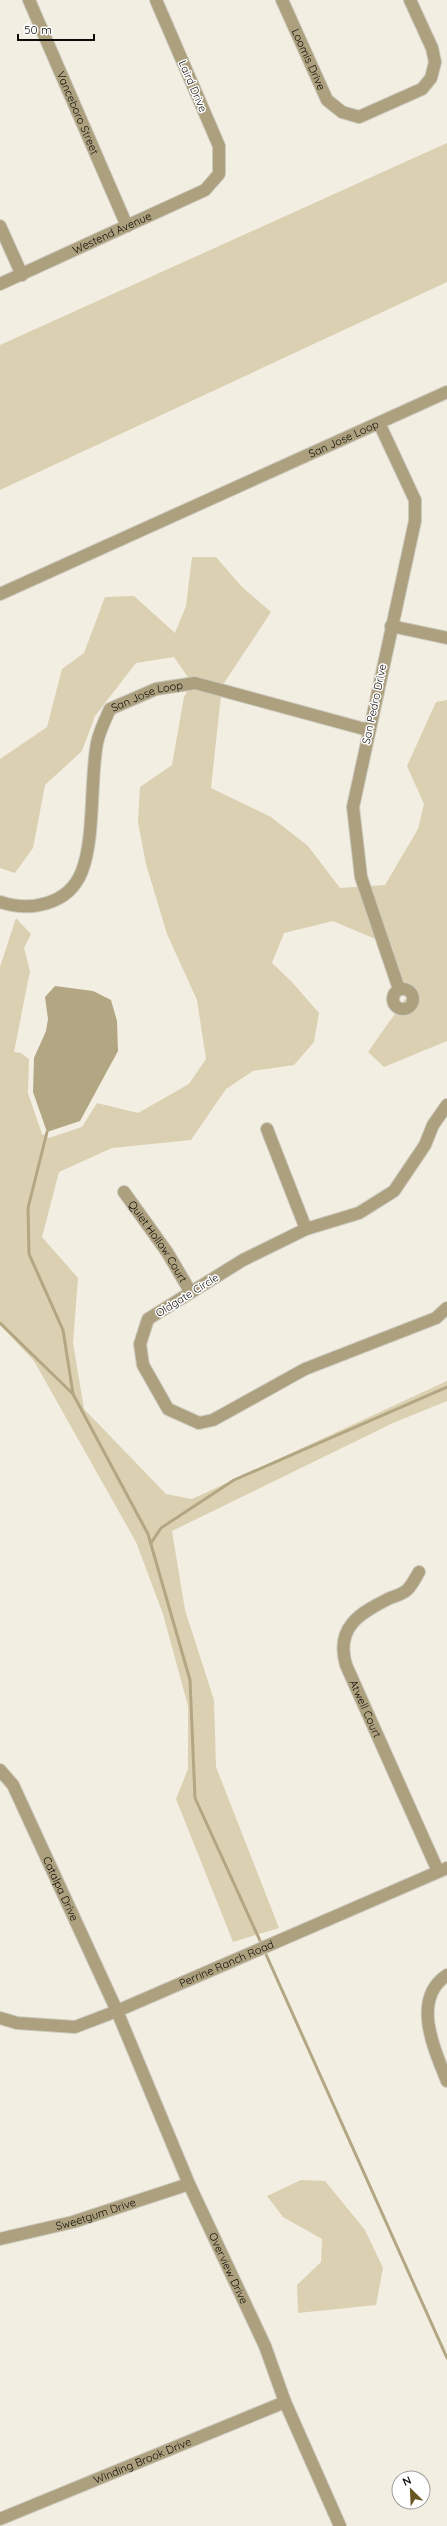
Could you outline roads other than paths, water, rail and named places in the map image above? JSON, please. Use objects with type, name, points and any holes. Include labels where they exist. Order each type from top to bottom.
[{"type":"street","name":"Vanceboro Street","points":[[29,0],[127,226]]},
{"type":"street","name":"Laird Drive","points":[[156,0],[219,146],[219,174]]},
{"type":"street","name":"Loomis Drive","points":[[282,0],[327,100],[342,112],[359,117],[422,89],[431,78],[435,62],[432,48],[410,0]]},
{"type":"street","name":"Westend Avenue","points":[[0,284],[205,190],[219,174]]},
{"type":"street","points":[[0,226],[22,275]]},
{"type":"street","name":"San Jose Loop","points":[[0,594],[447,392]]},
{"type":"street","name":"San Pedro Drive","points":[[379,423],[415,500],[415,521],[368,730],[353,807],[360,869],[398,989]]},
{"type":"street","points":[[391,626],[447,638]]},
{"type":"street","name":"San Jose Loop","points":[[0,902],[17,907],[40,906],[55,900],[68,891],[82,871],[87,842],[97,742],[110,709],[156,689],[195,683],[368,730]]},
{"type":"street","name":"Oldgate Circle","points":[[447,1105],[434,1125],[425,1145],[394,1191],[359,1213],[306,1229],[243,1260],[190,1291],[148,1319],[140,1344],[143,1366],[168,1409],[199,1423],[213,1420],[305,1369],[436,1318],[447,1308]]},
{"type":"street","points":[[267,1129],[306,1229]]},
{"type":"street","name":"Quiet Hollow Court","points":[[124,1192],[167,1252],[190,1291]]},
{"type":"street","name":"Atwell Court","points":[[419,1572],[407,1590],[363,1612],[351,1624],[345,1637],[342,1652],[347,1668],[443,1869]]},
{"type":"street","name":"Catalpa Drive","points":[[0,1770],[13,1785],[117,2011]]},
{"type":"street","name":"Perrine Ranch Road","points":[[0,2018],[18,2023],[75,2027],[117,2011],[443,1869]]},
{"type":"street","points":[[447,1975],[436,1982],[428,2000],[428,2026],[447,2081]]},
{"type":"street","name":"Overview Drive","points":[[117,2011],[189,2184],[265,2346],[284,2402],[340,2526]]},
{"type":"street","name":"Sweetgum Drive","points":[[0,2239],[72,2222],[189,2184]]},
{"type":"street","name":"Winding Brook Drive","points":[[0,2519],[284,2402]]},
{"type":"waterway","points":[[47,1132],[28,1208],[29,1254],[63,1330],[73,1394]]},
{"type":"waterway","points":[[0,1323],[73,1394],[148,1534],[190,1680],[195,1798],[262,1945]]},
{"type":"waterway","points":[[151,1543],[161,1528],[234,1480],[447,1387]]},
{"type":"waterway","points":[[264,1950],[447,2358]]}]
